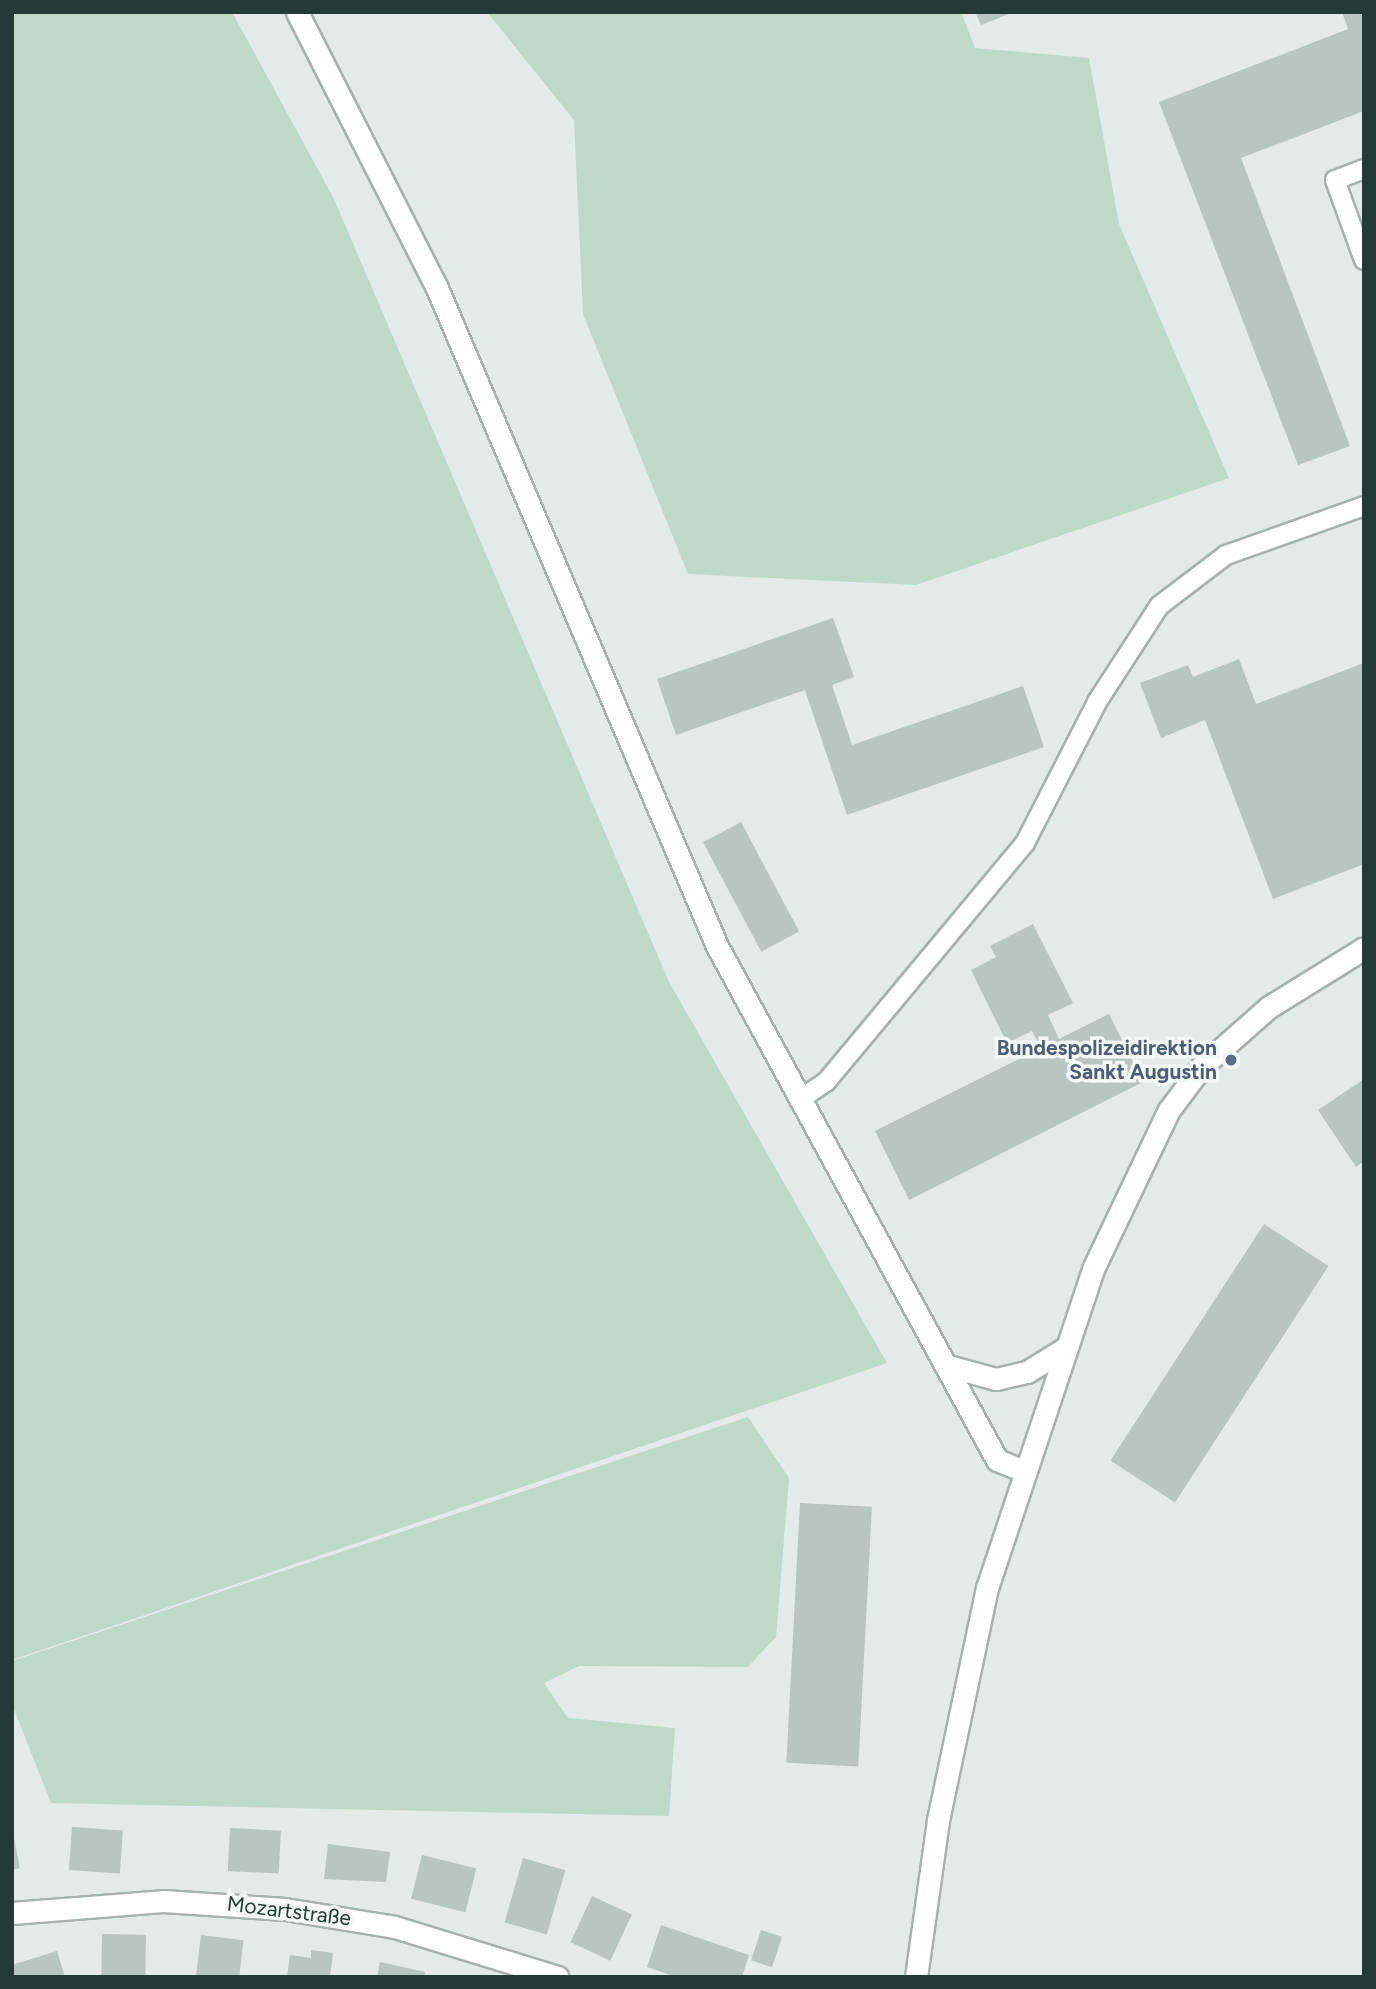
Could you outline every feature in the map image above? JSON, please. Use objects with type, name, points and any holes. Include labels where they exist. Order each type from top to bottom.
[{"type":"street","points":[[297,12],[459,337],[691,891],[799,1100],[997,1460],[1022,1470]]},
{"type":"street","points":[[916,1977],[953,1738],[1022,1470],[1064,1349],[1136,1174],[1202,1066],[1269,1007],[1364,948]]},
{"type":"street","points":[[945,1365],[996,1379],[1027,1372],[1064,1349]]},
{"type":"street","name":"Mozartstraße","points":[[12,1913],[163,1901],[285,1909],[395,1927],[558,1977]]},
{"type":"lane","points":[[1364,169],[1335,180],[1364,260]]},
{"type":"lane","points":[[799,1100],[826,1082],[1025,843],[1130,645],[1159,606],[1226,555],[1364,506]]},
{"type":"green space","points":[[12,12],[232,12],[334,199],[669,982],[887,1363],[12,1660]]},
{"type":"green space","points":[[487,12],[961,12],[975,48],[1089,58],[1119,224],[1229,478],[916,585],[688,574],[583,314],[574,120]]},
{"type":"green space","points":[[748,1417],[789,1478],[776,1637],[748,1667],[579,1666],[544,1683],[568,1718],[675,1728],[669,1816],[51,1803],[12,1704],[12,1661]]},
{"type":"building","points":[[975,12],[1014,12],[981,25]]},
{"type":"building","points":[[1342,12],[1364,12],[1364,111],[1241,158],[1350,446],[1298,465],[1159,102],[1348,29]]},
{"type":"building","points":[[833,618],[854,677],[832,685],[852,745],[1023,686],[1044,747],[847,815],[805,690],[676,735],[657,679]]},
{"type":"building","points":[[1239,659],[1256,704],[1364,663],[1364,864],[1273,899],[1205,720],[1161,738],[1140,683],[1188,665],[1193,677]]},
{"type":"building","points":[[741,822],[799,931],[761,952],[703,842]]},
{"type":"building","points":[[1033,924],[1073,1003],[1048,1015],[1059,1039],[1109,1014],[1143,1082],[909,1200],[875,1131],[1041,1048],[1032,1031],[1007,1043],[971,970],[996,957],[990,946]]},
{"type":"building","points":[[1364,1079],[1364,1161],[1356,1167],[1318,1110]]},
{"type":"building","points":[[1264,1224],[1329,1266],[1175,1502],[1110,1461]]},
{"type":"building","points":[[800,1503],[872,1507],[858,1766],[786,1763]]},
{"type":"building","points":[[72,1827],[123,1831],[120,1873],[69,1870]]},
{"type":"building","points":[[230,1828],[281,1831],[279,1874],[228,1871]]},
{"type":"building","points":[[12,1829],[20,1868],[12,1870]]},
{"type":"building","points":[[328,1844],[390,1852],[386,1882],[324,1879]]},
{"type":"building","points":[[422,1855],[476,1869],[465,1912],[411,1899]]},
{"type":"building","points":[[523,1858],[565,1870],[547,1935],[505,1922]]},
{"type":"building","points":[[592,1896],[632,1915],[610,1961],[570,1942]]},
{"type":"building","points":[[661,1925],[749,1955],[742,1977],[676,1977],[647,1967]]},
{"type":"building","points":[[761,1930],[782,1937],[772,1967],[751,1960]]},
{"type":"building","points":[[102,1934],[146,1935],[145,1977],[101,1977]]},
{"type":"building","points":[[201,1935],[244,1940],[239,1977],[196,1977]]},
{"type":"building","points":[[311,1950],[333,1953],[330,1977],[287,1977],[290,1955],[311,1958]]},
{"type":"building","points":[[57,1951],[65,1977],[13,1977],[12,1965]]},
{"type":"building","points":[[380,1962],[425,1972],[424,1977],[377,1977]]},
{"type":"place","name":"Bundespolizeidirektion Sankt Augustin","points":[[1231,1060]]}]
